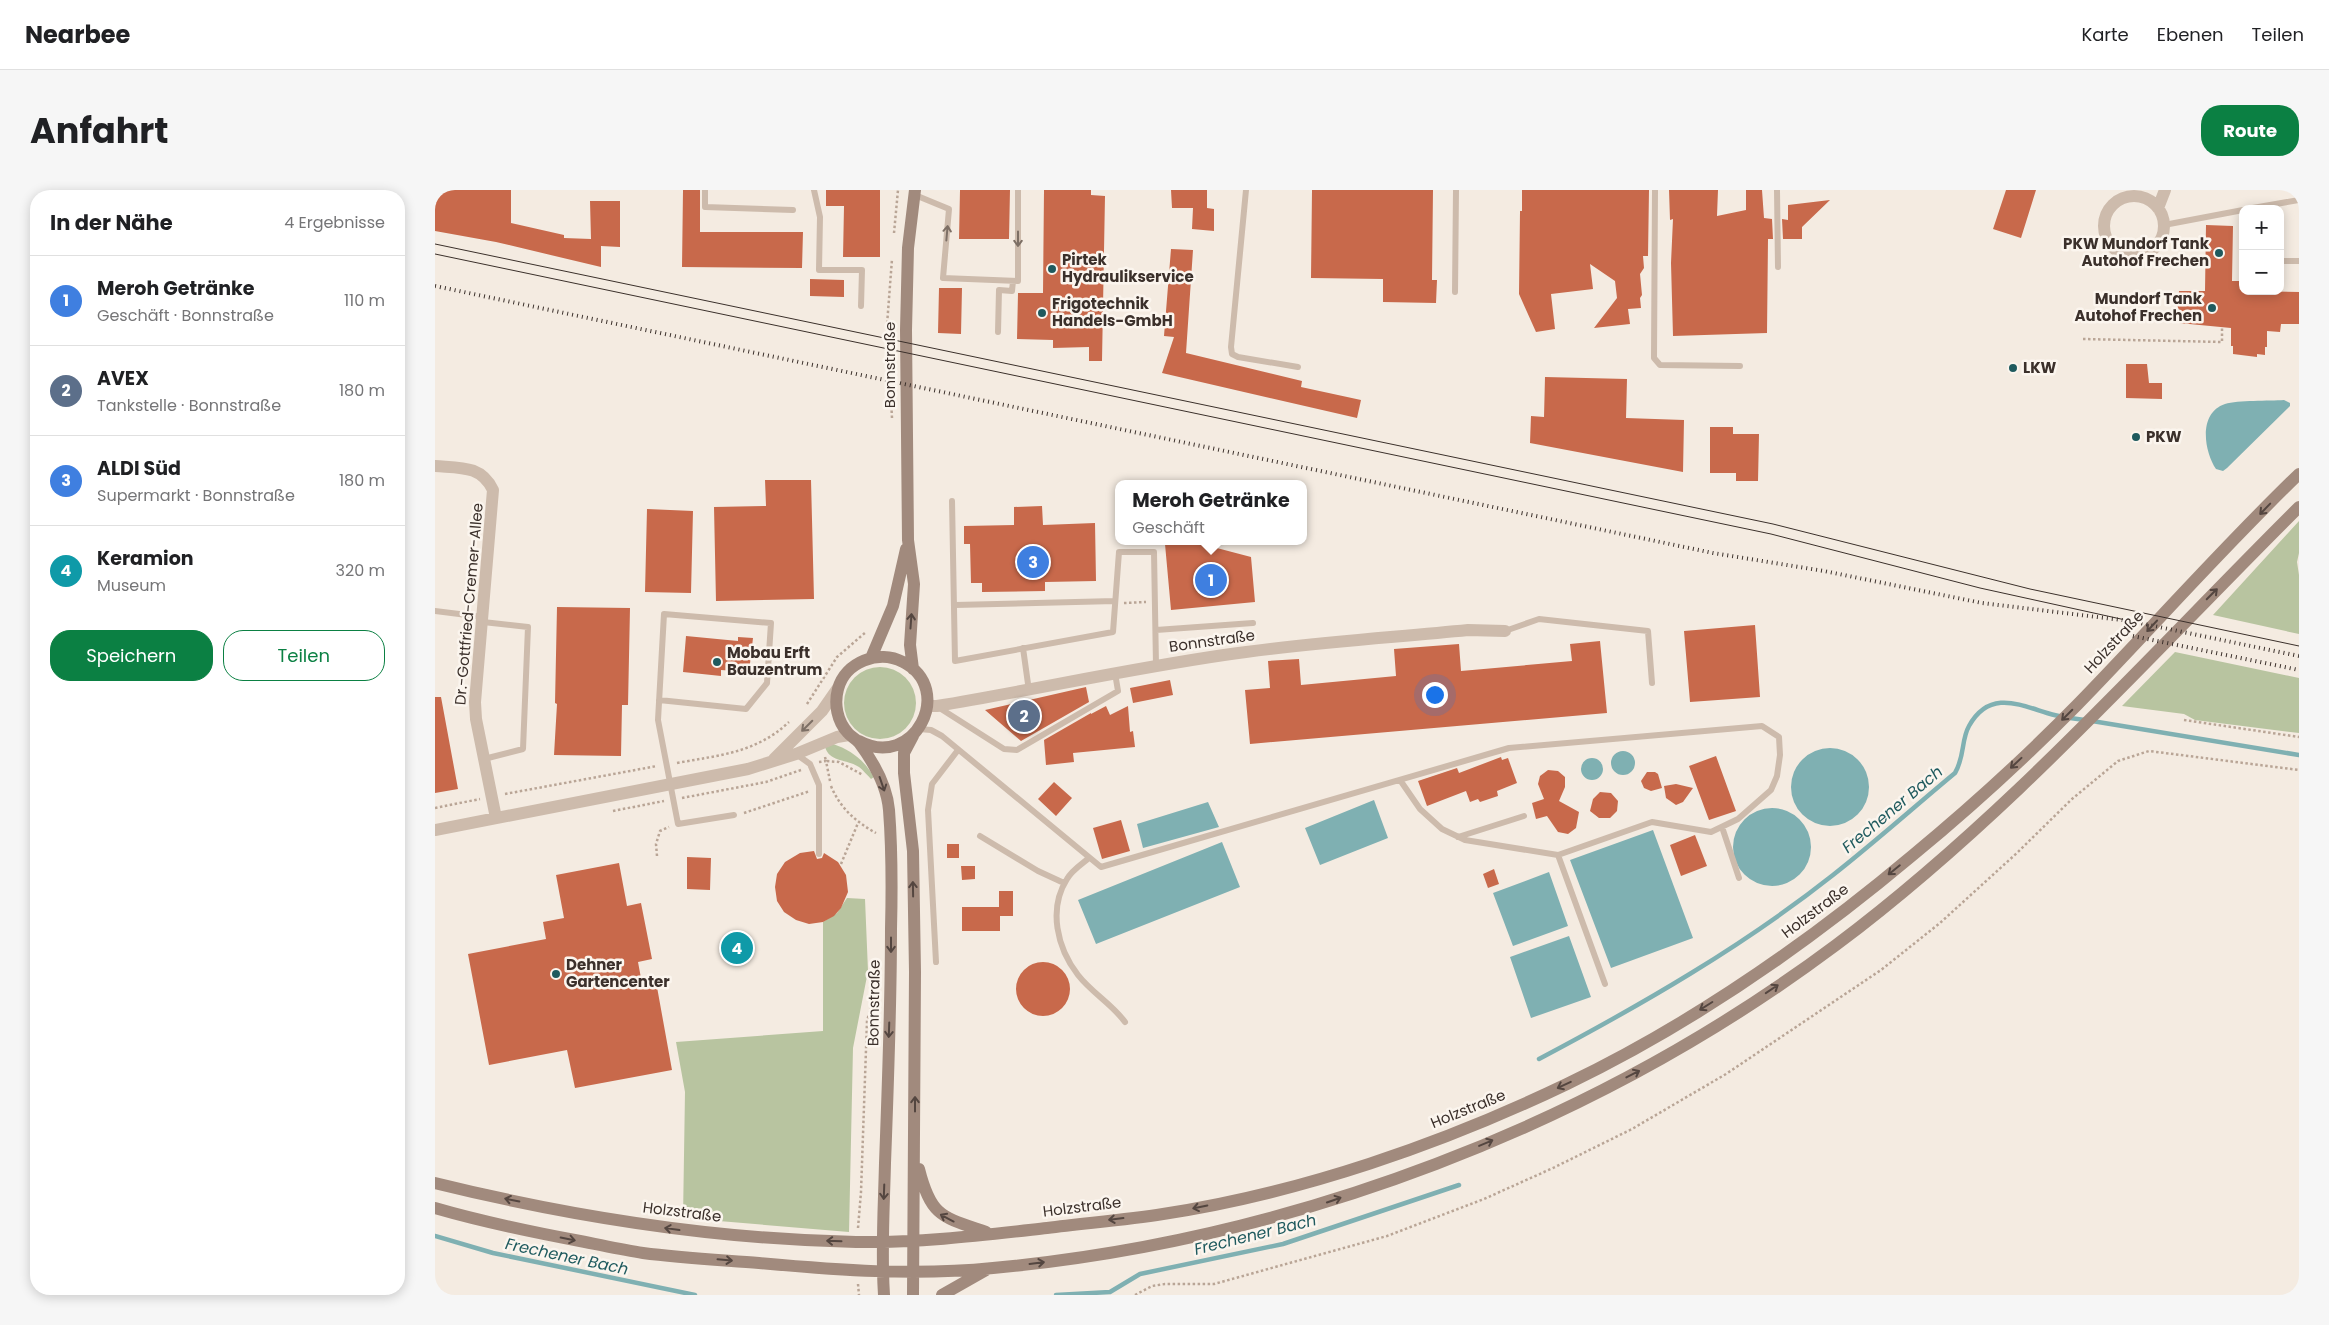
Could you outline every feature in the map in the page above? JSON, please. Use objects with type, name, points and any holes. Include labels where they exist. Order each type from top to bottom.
[{"type":"main road","name":"Bonnstraße","points":[[913,669],[909,645],[914,584],[908,540],[905,330],[908,248],[915,192]]},
{"type":"main road","name":"Holzstraße","points":[[435,1183],[549,1208],[675,1230],[883,1242],[993,1234],[1165,1214],[1325,1177],[1389,1158],[1568,1084],[1751,979],[1827,924],[1915,854],[2052,730],[2299,474]]},
{"type":"main road","points":[[435,1208],[548,1235],[642,1253],[848,1271],[988,1269],[1151,1247],[1327,1202],[1485,1144],[1570,1105],[1641,1069],[1705,1031],[1837,945],[1932,866],[2077,734],[2299,506]]},
{"type":"main road","name":"Bonnstraße","points":[[871,658],[893,606],[908,540]]},
{"type":"main road","points":[[913,1295],[915,1153],[913,851],[904,774],[905,753],[932,706],[922,680],[913,669],[894,658],[871,658],[852,668],[842,678],[836,702],[838,716],[854,738],[877,748],[890,747],[902,743],[916,732]]},
{"type":"main road","name":"Bonnstraße","points":[[854,738],[882,781],[889,806],[892,854],[891,981],[882,1272],[884,1295]]},
{"type":"main road","points":[[915,1153],[924,1188],[930,1203],[939,1214],[949,1220],[993,1234]]},
{"type":"main road","points":[[943,1295],[988,1269]]},
{"type":"street","points":[[2158,208],[2165,190]]},
{"type":"street","points":[[2141,193],[2158,208],[2164,225],[2159,242],[2150,251],[2141,255],[2131,256],[2119,252],[2112,247],[2104,227],[2109,209],[2120,199],[2141,193]]},
{"type":"street","name":"Dr.-Gottfried-Cremer-Allee","points":[[435,466],[480,472],[489,480],[493,490],[475,702],[496,818]]},
{"type":"street","name":"Bonnstraße","points":[[932,706],[1029,691],[1156,665],[1226,654],[1468,630],[1505,630]]},
{"type":"street","points":[[772,761],[822,711],[838,688]]},
{"type":"street","points":[[435,830],[748,769],[796,754],[837,737],[854,738]]},
{"type":"lane","points":[[705,190],[705,207],[793,210]]},
{"type":"lane","points":[[814,190],[819,217],[819,270],[862,270],[861,306]]},
{"type":"lane","points":[[915,192],[949,209],[943,278],[1018,281],[1018,190]]},
{"type":"lane","points":[[1246,190],[1231,347],[1232,354],[1238,357],[1298,367]]},
{"type":"lane","points":[[1455,292],[1457,190]]},
{"type":"lane","points":[[1655,190],[1654,358],[1659,365],[1739,366]]},
{"type":"lane","points":[[1777,190],[1778,267]]},
{"type":"lane","points":[[2271,205],[2299,200]]},
{"type":"lane","points":[[2164,225],[2239,211]]},
{"type":"lane","points":[[2284,261],[2299,261]]},
{"type":"lane","points":[[998,332],[999,290],[1012,291],[1013,281]]},
{"type":"lane","points":[[952,501],[955,661],[1113,632],[1119,552],[1154,552],[1156,665]]},
{"type":"lane","points":[[955,605],[1115,602]]},
{"type":"lane","points":[[435,611],[528,627],[523,749],[484,759]]},
{"type":"lane","points":[[659,700],[746,708],[767,683],[771,623],[664,614],[659,700],[659,720],[678,824],[734,815]]},
{"type":"lane","points":[[1505,630],[1539,619],[1649,631],[1652,684]]},
{"type":"lane","points":[[1155,630],[1253,623]]},
{"type":"lane","points":[[1023,648],[1029,691]]},
{"type":"lane","points":[[932,706],[1004,749],[1017,750],[1118,691],[1115,673]]},
{"type":"lane","points":[[916,732],[931,730],[942,736],[1101,867],[1509,748],[1762,726],[1773,731],[1779,737],[1781,755],[1777,776],[1771,790],[1739,819],[1723,827],[1711,832],[1652,822],[1558,855],[1498,846],[1458,837],[1442,829],[1420,809],[1400,780]]},
{"type":"lane","points":[[936,962],[928,810],[932,784],[958,750]]},
{"type":"lane","points":[[796,754],[810,764],[820,789],[819,854]]},
{"type":"lane","points":[[1458,837],[1524,816]]},
{"type":"lane","points":[[1723,827],[1739,878]]},
{"type":"lane","points":[[980,836],[1038,871],[1064,883]]},
{"type":"lane","points":[[1558,855],[1605,984]]},
{"type":"lane","points":[[1089,858],[1068,876],[1057,896],[1057,926],[1064,952],[1078,975],[1116,1010],[1125,1022]]},
{"type":"path","points":[[887,325],[892,426]]},
{"type":"path","points":[[2083,339],[2222,342],[2222,328]]},
{"type":"path","points":[[1115,602],[1155,602]]},
{"type":"path","points":[[805,707],[837,657],[869,629]]},
{"type":"path","points":[[435,808],[492,796],[741,752],[769,739],[793,719]]},
{"type":"path","points":[[2184,720],[2299,737]]},
{"type":"path","points":[[820,744],[826,761],[831,787],[838,801],[858,823],[880,835],[880,829]]},
{"type":"path","points":[[1135,1295],[1153,1286],[1165,1284],[1213,1284],[1387,1236],[1483,1199],[1553,1168],[1631,1129],[1726,1074],[1881,970],[1940,923],[2018,852],[2071,798],[2118,761],[2149,751],[2299,770]]},
{"type":"path","points":[[826,761],[839,762],[853,768],[866,777]]},
{"type":"path","points":[[734,815],[831,787]]},
{"type":"path","points":[[841,864],[858,823]]},
{"type":"path","points":[[657,856],[656,844],[660,831],[678,824]]},
{"type":"path","points":[[858,1242],[867,1021],[878,982]]},
{"type":"green space","points":[[2299,521],[2299,553],[2297,562],[2299,575],[2299,634],[2213,615]]},
{"type":"green space","points":[[2175,652],[2299,678],[2299,733],[2195,720],[2184,714],[2122,706]]},
{"type":"green space","points":[[880,667],[900,673],[910,683],[916,703],[910,723],[900,733],[880,739],[860,733],[850,723],[844,703],[850,683],[860,673]]},
{"type":"green space","points":[[833,744],[857,756],[874,777],[871,779],[854,764],[830,755],[825,746]]},
{"type":"green space","points":[[847,898],[865,899],[868,971],[853,1048],[849,1232],[683,1218],[685,1092],[676,1042],[823,1031],[823,922],[837,913]]},
{"type":"water","points":[[2284,400],[2290,403],[2290,406],[2227,468],[2223,471],[2216,469],[2206,443],[2206,433],[2207,424],[2216,409],[2225,404],[2238,402]]},
{"type":"water","points":[[1830,748],[1845,751],[1858,759],[1866,772],[1869,787],[1866,802],[1858,815],[1845,823],[1830,826],[1815,823],[1802,815],[1794,802],[1791,787],[1794,772],[1802,759],[1815,751]]},
{"type":"water","points":[[1623,751],[1632,754],[1635,763],[1632,772],[1623,775],[1614,772],[1611,763],[1614,754]]},
{"type":"water","points":[[1592,758],[1600,761],[1603,769],[1600,777],[1592,780],[1584,777],[1581,769],[1584,761]]},
{"type":"water","points":[[1374,800],[1388,838],[1320,865],[1305,828]]},
{"type":"water","points":[[1208,802],[1219,827],[1143,848],[1137,824]]},
{"type":"water","points":[[1772,808],[1787,811],[1799,820],[1808,832],[1811,847],[1808,862],[1799,874],[1787,883],[1772,886],[1757,883],[1745,874],[1736,862],[1733,847],[1736,832],[1745,820],[1757,811]]},
{"type":"water","points":[[1653,830],[1693,938],[1611,968],[1570,860]]},
{"type":"water","points":[[1222,842],[1240,887],[1096,944],[1078,900]]},
{"type":"water","points":[[1549,872],[1568,926],[1513,946],[1493,893]]},
{"type":"water","points":[[1569,936],[1591,997],[1531,1018],[1510,957]]},
{"type":"building","points":[[435,190],[511,190],[511,223],[564,235],[564,238],[591,239],[590,201],[620,201],[620,247],[601,246],[601,267],[496,242],[435,231]]},
{"type":"building","points":[[683,190],[700,190],[700,232],[803,232],[802,268],[682,267]]},
{"type":"building","points":[[826,190],[880,190],[880,257],[843,257],[844,206],[826,206]]},
{"type":"building","points":[[960,190],[1010,190],[1009,239],[959,239]]},
{"type":"building","points":[[1044,190],[1091,190],[1091,195],[1105,196],[1102,361],[1089,361],[1089,347],[1053,348],[1053,340],[1017,339],[1018,293],[1043,293]]},
{"type":"building","points":[[1171,190],[1207,190],[1207,208],[1214,209],[1214,231],[1192,229],[1193,208],[1172,208]]},
{"type":"building","points":[[1312,190],[1433,190],[1432,280],[1437,280],[1436,303],[1383,302],[1383,279],[1311,278]]},
{"type":"building","points":[[1522,190],[1649,190],[1648,256],[1643,256],[1644,268],[1640,274],[1641,308],[1628,309],[1630,324],[1594,328],[1617,298],[1615,281],[1590,264],[1593,289],[1551,294],[1555,329],[1536,332],[1519,294]]},
{"type":"building","points":[[1669,190],[1718,190],[1717,216],[1746,210],[1746,190],[1762,190],[1764,218],[1772,219],[1773,239],[1768,239],[1767,333],[1673,336],[1671,263],[1673,219],[1670,220]]},
{"type":"building","points":[[2006,190],[2036,190],[2021,238],[1993,229]]},
{"type":"building","points":[[1830,200],[1802,227],[1802,239],[1783,239],[1782,219],[1788,220],[1788,205]]},
{"type":"building","points":[[2206,225],[2233,226],[2232,281],[2239,281],[2239,295],[2284,295],[2284,292],[2299,292],[2299,324],[2281,324],[2280,332],[2267,331],[2265,355],[2257,354],[2257,357],[2233,354],[2231,328],[2179,323],[2179,315],[2177,315],[2179,291],[2205,291]]},
{"type":"building","points":[[1171,249],[1193,250],[1186,353],[1302,381],[1301,387],[1361,400],[1357,418],[1162,373],[1174,337],[1164,336]]},
{"type":"building","points":[[810,279],[844,280],[844,297],[810,296]]},
{"type":"building","points":[[939,288],[962,288],[961,334],[938,333]]},
{"type":"building","points":[[2126,364],[2147,364],[2149,383],[2162,383],[2162,399],[2126,398]]},
{"type":"building","points":[[1545,377],[1627,379],[1626,418],[1684,420],[1683,472],[1530,443],[1531,416],[1544,417]]},
{"type":"building","points":[[1710,427],[1733,427],[1733,434],[1759,434],[1758,481],[1736,481],[1736,473],[1710,473]]},
{"type":"building","points":[[765,480],[811,480],[814,599],[716,601],[714,507],[766,506]]},
{"type":"building","points":[[1042,506],[1043,525],[1095,523],[1096,581],[1045,582],[1045,591],[982,592],[982,583],[971,583],[970,544],[964,544],[964,526],[1014,525],[1014,507]]},
{"type":"building","points":[[647,509],[693,511],[691,593],[645,592]]},
{"type":"building","points":[[1165,545],[1205,545],[1251,557],[1255,602],[1171,610]]},
{"type":"building","points":[[557,607],[630,608],[628,705],[622,705],[621,756],[554,755],[557,704],[555,703]]},
{"type":"building","points":[[1755,625],[1760,697],[1690,702],[1684,631]]},
{"type":"building","name":"Mobau Erft Bauzentrum","points":[[686,636],[738,641],[738,637],[753,638],[749,672],[721,670],[721,676],[683,672]]},
{"type":"building","points":[[1600,641],[1607,713],[1250,744],[1245,690],[1270,688],[1268,661],[1299,659],[1301,685],[1396,676],[1394,649],[1459,644],[1461,671],[1572,661],[1570,644]]},
{"type":"building","points":[[1170,680],[1173,695],[1133,703],[1130,688]]},
{"type":"building","points":[[1086,687],[1089,702],[1021,741],[985,710]]},
{"type":"building","points":[[435,697],[441,697],[458,789],[435,793]]},
{"type":"building","points":[[1106,706],[1110,715],[1128,706],[1130,732],[1133,731],[1135,747],[1073,753],[1074,762],[1046,765],[1044,740]]},
{"type":"building","points":[[1716,756],[1736,811],[1709,820],[1689,766]]},
{"type":"building","points":[[1501,757],[1502,760],[1508,758],[1517,783],[1497,791],[1498,796],[1480,802],[1478,799],[1470,802],[1466,791],[1427,806],[1418,781],[1457,768],[1459,773]]},
{"type":"building","points":[[1548,770],[1558,771],[1565,777],[1565,787],[1559,801],[1579,812],[1576,828],[1568,834],[1558,832],[1547,816],[1536,819],[1532,803],[1544,799],[1538,784],[1540,776]]},
{"type":"building","points":[[1647,772],[1658,774],[1662,788],[1651,791],[1644,788],[1641,781]]},
{"type":"building","points":[[1054,782],[1072,798],[1056,816],[1038,799]]},
{"type":"building","points":[[1676,784],[1693,788],[1683,802],[1676,805],[1666,798],[1664,786]]},
{"type":"building","points":[[1600,792],[1611,793],[1618,801],[1617,811],[1610,818],[1599,818],[1590,811],[1593,799]]},
{"type":"building","points":[[1121,820],[1130,851],[1102,859],[1093,828]]},
{"type":"building","points":[[1695,835],[1707,866],[1681,876],[1670,845]]},
{"type":"building","points":[[947,844],[959,844],[959,858],[947,858]]},
{"type":"building","points":[[814,851],[817,859],[822,858],[824,853],[838,862],[846,875],[848,892],[841,908],[834,916],[823,922],[809,924],[796,920],[784,912],[777,901],[775,887],[777,874],[785,862],[800,853]]},
{"type":"building","points":[[687,857],[711,858],[710,890],[687,889]]},
{"type":"building","name":"Dehner Gartencenter","points":[[619,863],[627,906],[641,903],[652,959],[638,962],[643,989],[657,987],[672,1070],[575,1088],[567,1050],[489,1065],[468,954],[546,939],[543,922],[564,918],[556,875]]},
{"type":"building","points":[[961,866],[975,866],[975,879],[962,880]]},
{"type":"building","points":[[1494,869],[1499,884],[1488,888],[1483,874]]},
{"type":"building","points":[[999,891],[1013,891],[1013,916],[1000,916],[1000,931],[962,931],[962,907],[999,907]]},
{"type":"building","points":[[1038,962],[1048,962],[1058,966],[1066,974],[1070,989],[1066,1004],[1058,1012],[1048,1016],[1038,1016],[1028,1012],[1020,1004],[1016,994],[1016,984],[1020,974],[1028,966]]},
{"type":"waterway","name":"Frechener Bach","points":[[1539,1059],[1615,1018],[1727,951],[1833,875],[1955,773],[1969,726],[1977,715],[1986,708],[1995,704],[2015,704],[2056,716],[2085,720]]},
{"type":"waterway","name":"Frechener Bach","points":[[2092,721],[2299,755]]},
{"type":"waterway","name":"Frechener Bach","points":[[1056,1295],[1110,1292],[1140,1274],[1283,1244],[1459,1185]]},
{"type":"waterway","name":"Frechener Bach","points":[[435,1236],[493,1253],[695,1295]]},
{"type":"tram line","points":[[435,244],[1773,524],[2030,589],[2299,646]]},
{"type":"tram line","points":[[435,254],[1771,534],[1980,588],[2130,621]]},
{"type":"railway","points":[[435,286],[1713,553],[1824,571],[1982,603],[2130,621],[2299,656]]},
{"type":"railway","points":[[2128,635],[2299,670]]},
{"type":"place","name":"PKW Mundorf Tank Autohof Frechen","points":[[2219,253]]},
{"type":"place","name":"Pirtek Hydraulikservice","points":[[1052,269]]},
{"type":"place","name":"Mundorf Tank Autohof Frechen","points":[[2212,308]]},
{"type":"place","name":"Frigotechnik Handels-GmbH","points":[[1042,313]]},
{"type":"place","name":"LKW","points":[[2013,368]]},
{"type":"place","name":"PKW","points":[[2136,437]]},
{"type":"place","name":"ALDI Süd","points":[[1033,562]]},
{"type":"place","name":"Meroh Getränke","points":[[1211,580]]},
{"type":"place","name":"Mobau Erft Bauzentrum","points":[[717,662]]},
{"type":"place","name":"AVEX","points":[[1024,716]]},
{"type":"place","name":"Keramion","points":[[737,948]]},
{"type":"place","name":"Dehner Gartencenter","points":[[556,974]]}]
